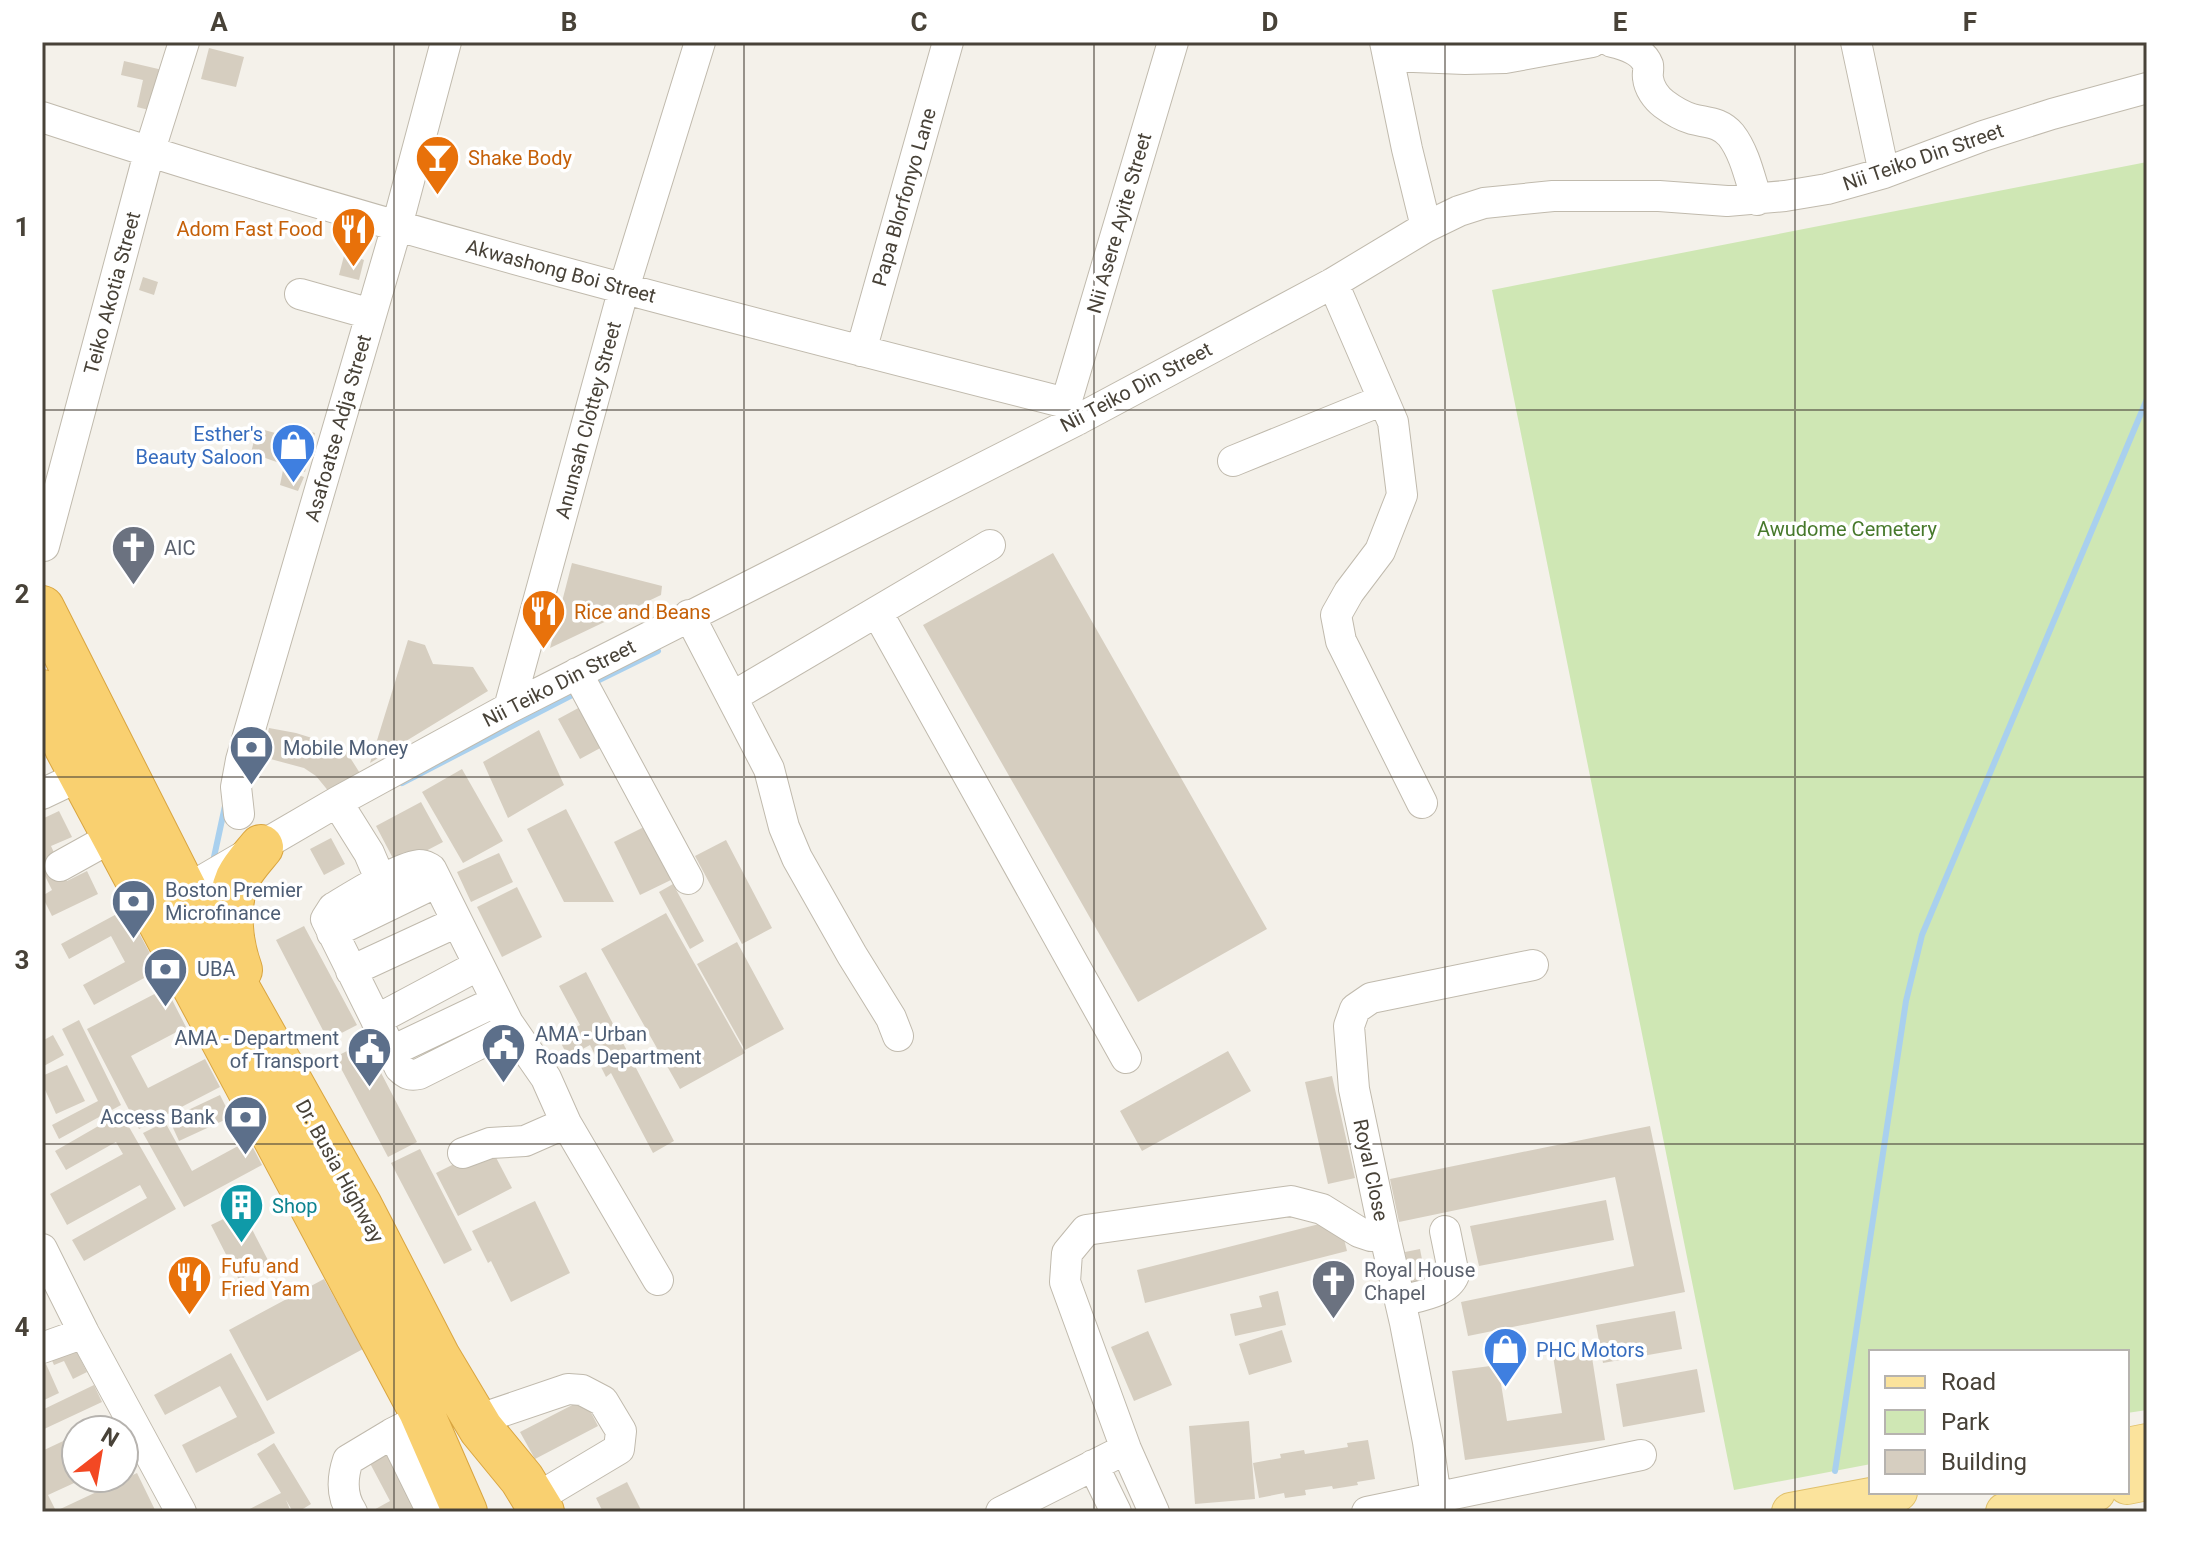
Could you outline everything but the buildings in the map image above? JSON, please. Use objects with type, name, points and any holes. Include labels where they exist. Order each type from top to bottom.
[{"type":"highway","name":"Dr. Busia Highway","points":[[42,608],[208,936],[360,1206],[438,1357],[479,1424],[522,1479],[534,1508]]},
{"type":"highway","points":[[42,691],[88,754],[154,867],[168,897],[171,913],[165,930]]},
{"type":"highway","name":"Dr. Busia Highway","points":[[42,691],[417,1431],[465,1512]]},
{"type":"highway","points":[[250,830],[231,899],[235,957],[255,1018]]},
{"type":"main road","points":[[417,1431],[474,1512]]},
{"type":"main road","points":[[1791,1512],[1887,1494]]},
{"type":"main road","points":[[2005,1512],[2087,1494]]},
{"type":"street","name":"Teiko Akotia Street","points":[[44,546],[149,153],[184,42]]},
{"type":"street","name":"Asafoatse Adja Street","points":[[250,830],[236,787],[241,760],[397,226],[446,42]]},
{"type":"street","name":"Anunsah Clottey Street","points":[[509,708],[624,288],[700,42]]},
{"type":"street","name":"Papa Blorfonyo Lane","points":[[861,351],[948,42]]},
{"type":"street","name":"Nii Asere Ayite Street","points":[[1072,411],[1173,42]]},
{"type":"street","points":[[1426,227],[1387,49],[1465,59],[1505,58],[1592,42]]},
{"type":"street","points":[[1612,42],[1629,47],[1642,56],[1648,66],[1651,89],[1665,105],[1693,119],[1725,128],[1734,139],[1757,200]]},
{"type":"street","points":[[1856,42],[1884,173]]},
{"type":"street","name":"Nii Teiko Din Street","points":[[186,890],[250,830],[337,802],[1072,411],[1333,283],[1426,227],[1459,211],[1484,203],[1553,196],[1659,196],[1727,201],[1757,200],[1827,189],[1884,173],[2052,114],[2147,88]]},
{"type":"street","name":"Akwashong Boi Street","points":[[42,117],[149,153],[397,226],[1072,411]]},
{"type":"street","points":[[1333,283],[1393,422],[1402,495],[1380,551],[1336,615],[1341,641],[1422,803]]},
{"type":"street","points":[[300,294],[371,314]]},
{"type":"street","points":[[1233,461],[1383,400]]},
{"type":"street","points":[[732,697],[990,545]]},
{"type":"street","points":[[877,612],[1126,1058]]},
{"type":"street","points":[[689,615],[769,769],[784,827],[797,858],[891,1018],[898,1036]]},
{"type":"street","points":[[577,673],[688,879]]},
{"type":"street","points":[[42,794],[82,775]]},
{"type":"street","points":[[337,802],[369,853],[381,881]]},
{"type":"street","points":[[49,871],[114,836]]},
{"type":"street","points":[[502,1012],[505,1029],[499,1034],[419,1074],[412,1076],[405,1073],[326,919],[333,908],[381,881],[418,865],[431,869],[502,1012],[546,1078],[566,1123],[658,1280]]},
{"type":"street","points":[[332,933],[437,882]]},
{"type":"street","points":[[351,971],[457,922]]},
{"type":"street","points":[[376,1020],[479,965]]},
{"type":"street","name":"Royal Close","points":[[1437,1505],[1401,1301],[1354,1089],[1349,1026],[1355,1009],[1371,998],[1533,965]]},
{"type":"street","points":[[463,1153],[490,1143],[525,1141],[566,1123]]},
{"type":"street","points":[[1154,1512],[1126,1449],[1065,1282],[1067,1253],[1086,1230],[1291,1201],[1322,1209],[1371,1236],[1384,1232]]},
{"type":"street","points":[[1401,1301],[1446,1287],[1453,1280],[1445,1231]]},
{"type":"street","points":[[46,1266],[181,1512]]},
{"type":"street","points":[[42,1348],[84,1333]]},
{"type":"street","points":[[479,1424],[568,1389],[582,1390],[603,1401],[621,1431],[619,1449],[542,1495],[534,1508]]},
{"type":"street","points":[[352,1512],[346,1503],[343,1476],[348,1460],[417,1431],[432,1512]]},
{"type":"street","points":[[1001,1512],[1126,1449]]},
{"type":"street","points":[[1367,1512],[1437,1505],[1641,1455]]},
{"type":"street","points":[[1093,1465],[1116,1512]]},
{"type":"green space","name":"Awudome Cemetery","points":[[2147,162],[2147,1410],[2129,1413],[2129,1350],[1869,1350],[1869,1464],[1734,1490],[1492,290]]},
{"type":"waterway","points":[[1835,1471],[1906,1001],[1922,935],[2147,399]]},
{"type":"waterway","points":[[593,683],[658,651]]},
{"type":"waterway","points":[[402,783],[576,693]]},
{"type":"waterway","points":[[214,857],[225,806]]},
{"type":"place","name":"Shake Body","points":[[437,197]]},
{"type":"place","name":"Adom Fast Food","points":[[354,268]]},
{"type":"place","name":"Esther's Beauty Saloon","points":[[294,484]]},
{"type":"place","name":"AIC","points":[[133,587]]},
{"type":"place","name":"Rice and Beans","points":[[543,651]]},
{"type":"place","name":"Mobile Money","points":[[252,787]]},
{"type":"place","name":"Boston Premier Microfinance","points":[[134,940]]},
{"type":"place","name":"UBA","points":[[166,1008]]},
{"type":"place","name":"AMA - Urban Roads Department","points":[[504,1085]]},
{"type":"place","name":"AMA - Department of Transport","points":[[370,1089]]},
{"type":"place","name":"Access Bank","points":[[246,1156]]},
{"type":"place","name":"Shop","points":[[241,1245]]},
{"type":"place","name":"Fufu and Fried Yam","points":[[190,1317]]},
{"type":"place","name":"Royal House Chapel","points":[[1333,1321]]},
{"type":"place","name":"PHC Motors","points":[[1505,1389]]}]
